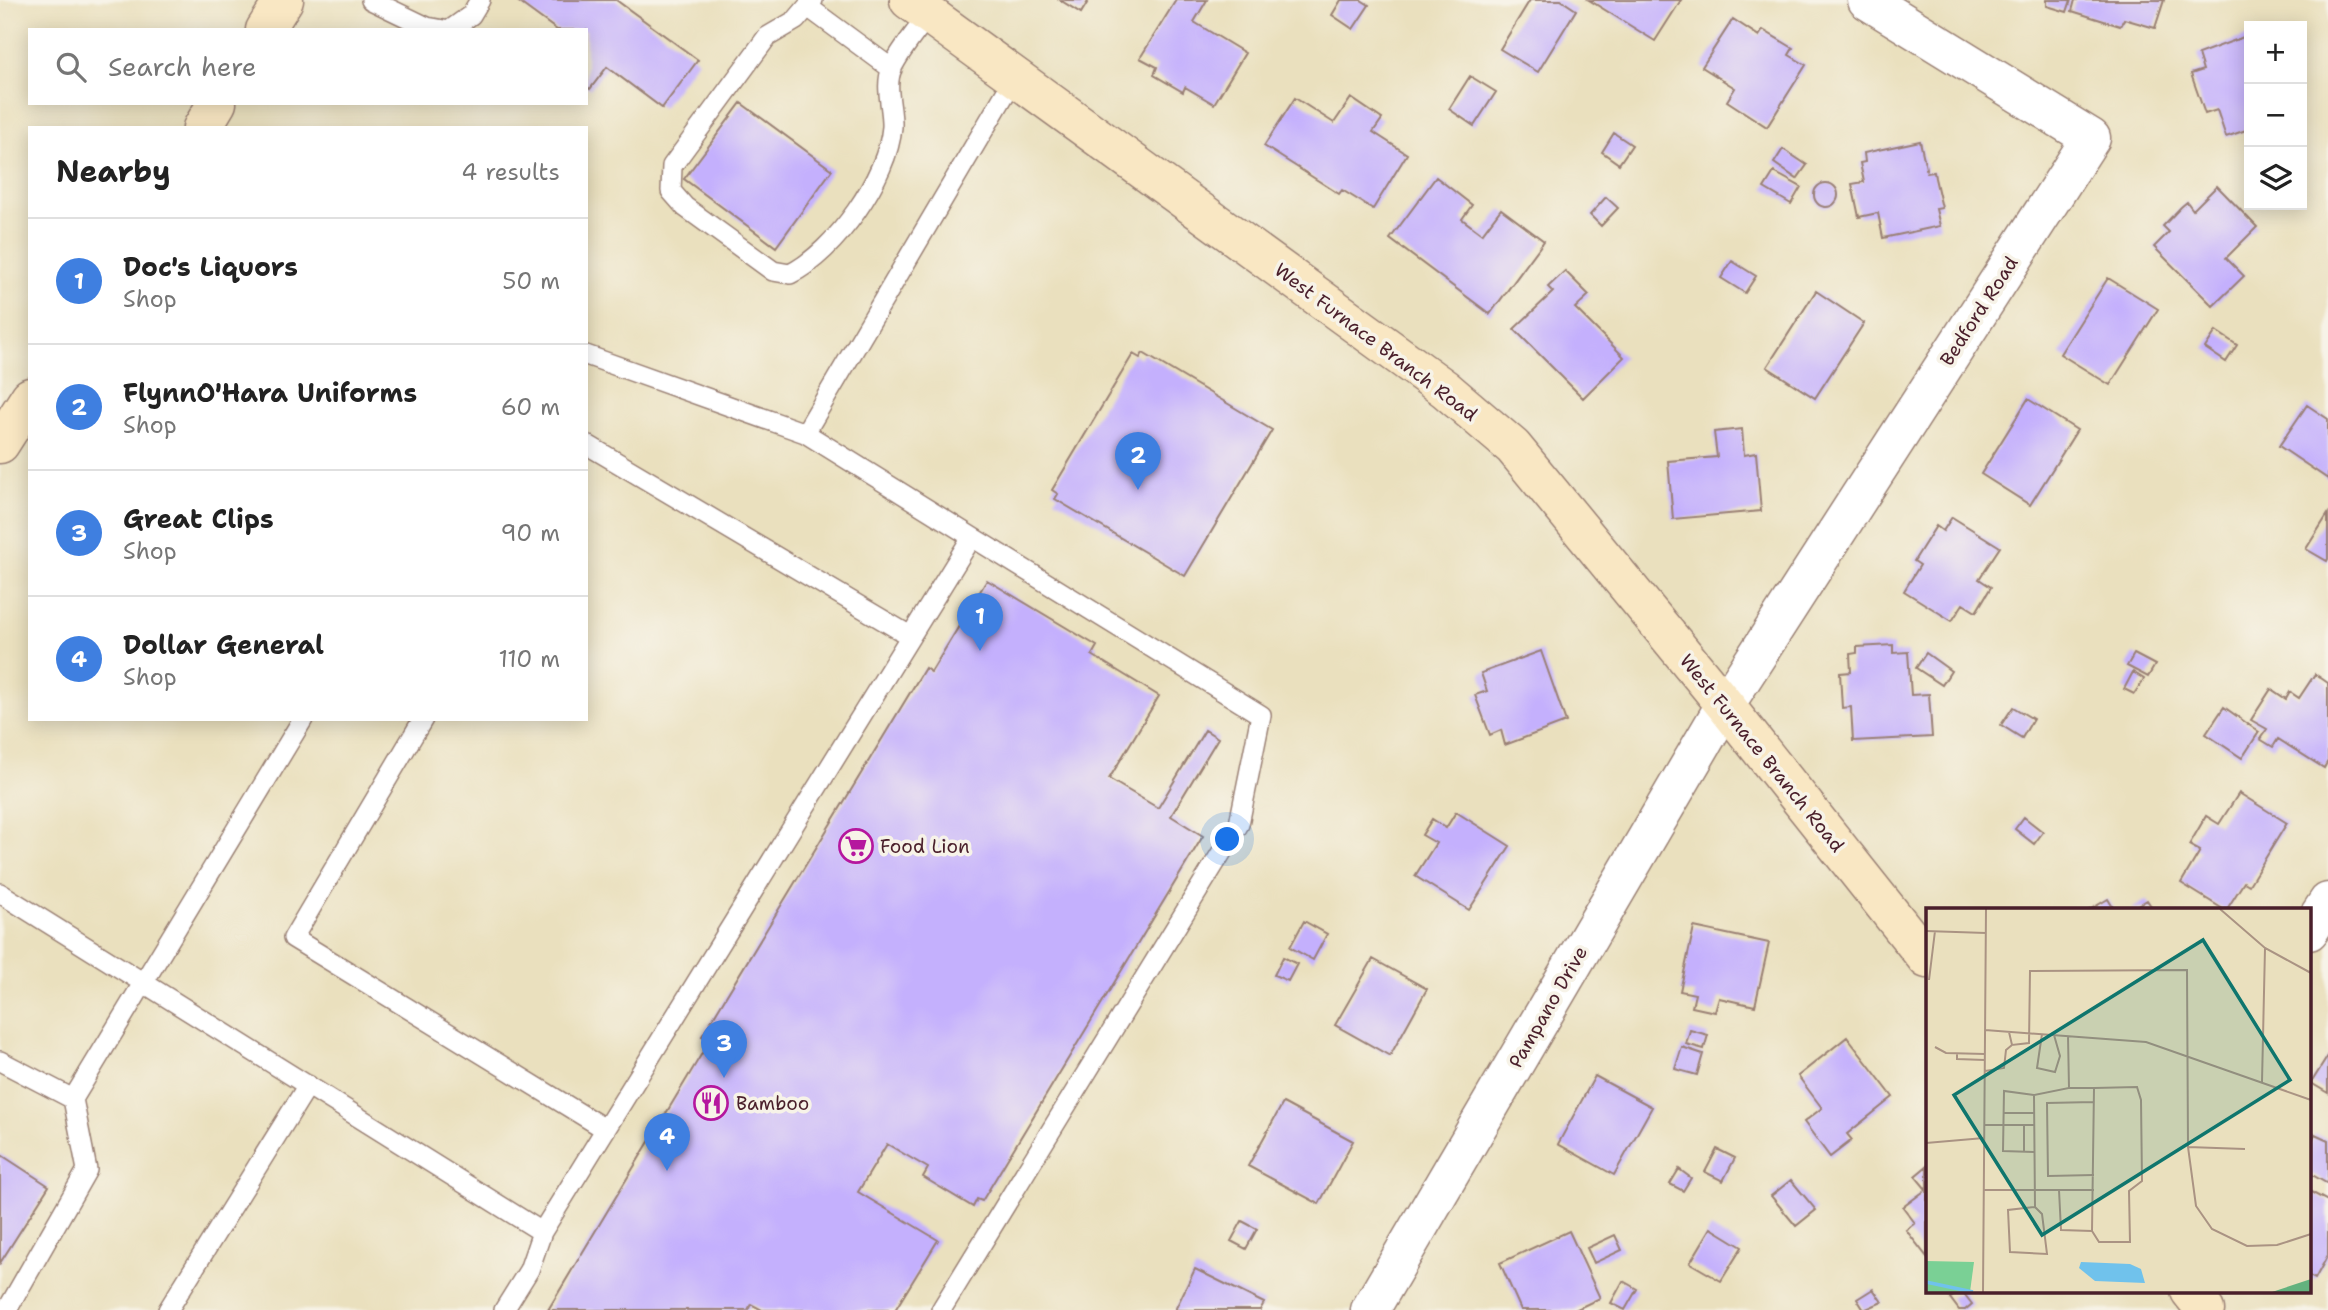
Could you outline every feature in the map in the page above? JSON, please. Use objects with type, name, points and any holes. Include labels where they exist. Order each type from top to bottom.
[{"type":"main road","points":[[266,28],[284,0]]},
{"type":"main road","name":"West Furnace Branch Road","points":[[919,7],[1445,388],[1513,447],[1725,705],[1926,958]]},
{"type":"main road","points":[[203,126],[217,105]]},
{"type":"main road","points":[[2191,1292],[2205,1310]]},
{"type":"street","name":"Bedford Road","points":[[1725,705],[2091,138],[1867,0]]},
{"type":"street","name":"Pampano Drive","points":[[1370,1310],[1725,705]]},
{"type":"street","points":[[2310,929],[2328,902]]},
{"type":"lane","points":[[371,0],[433,28]]},
{"type":"lane","points":[[453,28],[471,15],[480,0]]},
{"type":"lane","points":[[892,69],[811,4],[796,20],[767,37],[672,166],[671,191],[685,207],[772,271],[790,274],[818,258],[875,184],[892,128],[889,87],[892,69],[919,7]]},
{"type":"lane","points":[[805,433],[1015,78]]},
{"type":"lane","points":[[588,356],[805,433],[1261,715],[1239,824],[941,1310]]},
{"type":"lane","points":[[588,445],[911,636]]},
{"type":"lane","points":[[504,1310],[529,1270],[542,1232],[972,537]]},
{"type":"lane","points":[[7,1310],[87,1170],[73,1099],[298,721]]},
{"type":"lane","points":[[414,723],[293,938],[605,1129]]},
{"type":"lane","points":[[0,892],[542,1232]]},
{"type":"lane","points":[[0,1061],[73,1099]]},
{"type":"lane","points":[[168,1310],[307,1085]]},
{"type":"building","points":[[516,0],[616,0],[698,60],[662,108],[607,67],[590,89],[588,28],[554,28]]},
{"type":"building","points":[[1060,0],[1089,0],[1081,13]]},
{"type":"building","points":[[1176,0],[1207,0],[1194,22],[1245,53],[1214,104],[1185,87],[1183,92],[1154,75],[1157,67],[1140,58]]},
{"type":"building","points":[[1341,0],[1361,0],[1369,5],[1353,29],[1332,15]]},
{"type":"building","points":[[1530,0],[1561,0],[1576,10],[1538,72],[1500,49]]},
{"type":"building","points":[[1589,0],[1681,0],[1655,41]]},
{"type":"building","points":[[2047,0],[2071,0],[2067,12],[2047,6]]},
{"type":"building","points":[[2075,0],[2164,0],[2155,28],[2124,19],[2120,26],[2072,11]]},
{"type":"building","points":[[1733,19],[1759,36],[1763,30],[1793,48],[1789,55],[1806,65],[1767,127],[1727,101],[1735,88],[1702,67]]},
{"type":"building","points":[[2244,37],[2244,131],[2226,137],[2217,110],[2205,114],[2191,74],[2203,70],[2198,54]]},
{"type":"building","points":[[1470,76],[1496,92],[1474,126],[1449,109]]},
{"type":"building","points":[[1295,98],[1334,123],[1351,98],[1382,119],[1373,132],[1407,154],[1373,209],[1342,190],[1339,194],[1264,146]]},
{"type":"building","points":[[741,103],[832,170],[776,247],[684,179]]},
{"type":"building","points":[[1614,133],[1632,145],[1619,164],[1602,152]]},
{"type":"building","points":[[1920,141],[1927,173],[1934,172],[1942,208],[1936,209],[1940,226],[1883,238],[1878,213],[1859,217],[1852,184],[1864,182],[1860,163],[1865,162],[1864,153]]},
{"type":"building","points":[[1783,149],[1807,165],[1797,179],[1774,163]]},
{"type":"building","points":[[1774,172],[1801,187],[1791,204],[1764,188]]},
{"type":"building","points":[[1436,177],[1472,205],[1462,219],[1482,234],[1501,209],[1544,241],[1490,314],[1390,239]]},
{"type":"building","points":[[1826,183],[1835,186],[1838,195],[1835,204],[1826,207],[1817,204],[1814,195],[1817,186]]},
{"type":"building","points":[[2217,186],[2257,227],[2226,258],[2244,276],[2213,306],[2154,247],[2169,232],[2163,226],[2181,207],[2187,202],[2193,210]]},
{"type":"building","points":[[1606,197],[1618,208],[1601,226],[1590,215]]},
{"type":"building","points":[[1732,261],[1756,276],[1745,293],[1721,278]]},
{"type":"building","points":[[1565,271],[1589,295],[1575,308],[1624,357],[1583,398],[1514,329],[1553,292],[1548,287]]},
{"type":"building","points":[[2108,278],[2158,309],[2110,385],[2060,354]]},
{"type":"building","points":[[1816,291],[1864,323],[1815,398],[1767,367]]},
{"type":"building","points":[[2216,331],[2237,345],[2226,362],[2205,348]]},
{"type":"building","points":[[1143,353],[1272,430],[1185,576],[1055,499],[1058,494],[1052,490],[1133,354],[1140,358]]},
{"type":"building","points":[[2028,399],[2077,430],[2030,505],[1981,474]]},
{"type":"building","points":[[2307,405],[2328,419],[2328,479],[2279,446]]},
{"type":"building","points":[[1742,429],[1744,455],[1756,453],[1761,511],[1673,519],[1668,461],[1717,457],[1714,432]]},
{"type":"building","points":[[2328,514],[2328,559],[2327,561],[2306,549]]},
{"type":"building","points":[[1952,517],[2000,547],[1979,579],[1991,587],[1976,612],[1963,604],[1952,621],[1904,591],[1920,565],[1914,561],[1936,526],[1943,531]]},
{"type":"building","points":[[987,580],[1097,646],[1092,655],[1159,696],[1109,779],[1158,808],[1205,730],[1218,738],[1171,816],[1203,836],[982,1201],[977,1199],[973,1207],[923,1177],[928,1168],[887,1144],[858,1192],[938,1240],[895,1310],[762,1310],[751,1304],[748,1310],[548,1310],[710,1040],[702,1036],[925,668],[931,672]]},
{"type":"building","points":[[1893,645],[1893,653],[1908,652],[1911,695],[1929,694],[1932,737],[1853,741],[1851,707],[1842,708],[1840,673],[1851,672],[1850,654],[1857,653],[1857,647]]},
{"type":"building","points":[[1541,651],[1566,722],[1505,745],[1501,730],[1490,735],[1475,695],[1487,691],[1481,673]]},
{"type":"building","points":[[1926,653],[1951,671],[1942,685],[1916,668]]},
{"type":"building","points":[[2134,654],[2155,665],[2148,677],[2127,666]]},
{"type":"building","points":[[2133,672],[2144,679],[2134,694],[2124,689]]},
{"type":"building","points":[[2315,674],[2328,683],[2328,761],[2324,768],[2278,739],[2273,747],[2260,739],[2267,729],[2251,720],[2271,689],[2286,699],[2290,692],[2299,698]]},
{"type":"building","points":[[2013,707],[2033,719],[2022,738],[2001,725]]},
{"type":"building","points":[[2224,707],[2259,732],[2242,758],[2206,734]]},
{"type":"building","points":[[2239,793],[2287,823],[2249,885],[2244,882],[2228,908],[2221,908],[2181,883],[2200,851],[2189,845],[2206,816],[2219,824]]},
{"type":"building","points":[[1456,812],[1510,846],[1469,910],[1415,876],[1436,843],[1422,835],[1432,819],[1446,828]]},
{"type":"building","points":[[2024,817],[2043,832],[2034,844],[2015,829]]},
{"type":"building","points":[[2108,899],[2113,908],[2093,908]]},
{"type":"building","points":[[2147,900],[2152,908],[2134,908]]},
{"type":"building","points":[[1304,921],[1327,934],[1313,960],[1290,947]]},
{"type":"building","points":[[1694,927],[1769,943],[1755,1006],[1719,998],[1715,1012],[1692,1007],[1695,994],[1680,991]]},
{"type":"building","points":[[1283,957],[1297,964],[1288,981],[1274,975]]},
{"type":"building","points":[[1373,959],[1427,989],[1390,1056],[1335,1025]]},
{"type":"building","points":[[1690,1030],[1708,1035],[1704,1049],[1686,1044]]},
{"type":"building","points":[[1847,1037],[1893,1097],[1847,1134],[1852,1140],[1830,1157],[1804,1122],[1822,1108],[1798,1076]]},
{"type":"building","points":[[1682,1047],[1703,1054],[1697,1075],[1675,1069]]},
{"type":"building","points":[[2328,1056],[2328,1093],[2311,1083]]},
{"type":"building","points":[[1595,1076],[1652,1107],[1614,1175],[1558,1144]]},
{"type":"building","points":[[1283,1103],[1353,1141],[1319,1204],[1248,1166]]},
{"type":"building","points":[[2315,1134],[2328,1140],[2328,1184],[2310,1174],[2310,1144]]},
{"type":"building","points":[[1717,1149],[1735,1158],[1723,1181],[1705,1172]]},
{"type":"building","points":[[0,1154],[49,1186],[0,1263]]},
{"type":"building","points":[[1926,1167],[1926,1188],[1925,1188],[1915,1176]]},
{"type":"building","points":[[1679,1169],[1691,1178],[1683,1191],[1670,1184]]},
{"type":"building","points":[[1791,1180],[1816,1210],[1796,1226],[1771,1196]]},
{"type":"building","points":[[1926,1190],[1926,1256],[1906,1230],[1915,1223],[1903,1207]]},
{"type":"building","points":[[2310,1192],[2328,1201],[2328,1255],[2315,1279],[2310,1276]]},
{"type":"building","points":[[1242,1221],[1257,1229],[1246,1249],[1231,1241]]},
{"type":"building","points":[[1711,1228],[1742,1247],[1721,1281],[1690,1263]]},
{"type":"building","points":[[1569,1231],[1600,1298],[1575,1310],[1521,1310],[1500,1263]]},
{"type":"building","points":[[1615,1235],[1622,1250],[1594,1263],[1587,1248]]},
{"type":"building","points":[[1195,1269],[1264,1303],[1260,1310],[1175,1310]]},
{"type":"building","points":[[1623,1281],[1637,1289],[1625,1310],[1611,1303]]},
{"type":"building","points":[[1873,1289],[1882,1302],[1864,1310],[1857,1299]]},
{"type":"building","points":[[1963,1292],[1972,1304],[1965,1310],[1959,1310],[1950,1298]]},
{"type":"place","name":"FlynnO'Hara Uniforms","points":[[1138,490]]},
{"type":"place","name":"Doc's Liquors","points":[[980,651]]},
{"type":"place","name":"Food Lion","points":[[856,846]]},
{"type":"place","name":"Great Clips","points":[[724,1078]]},
{"type":"place","name":"Bamboo","points":[[711,1103]]},
{"type":"place","name":"Dollar General","points":[[667,1171]]}]
